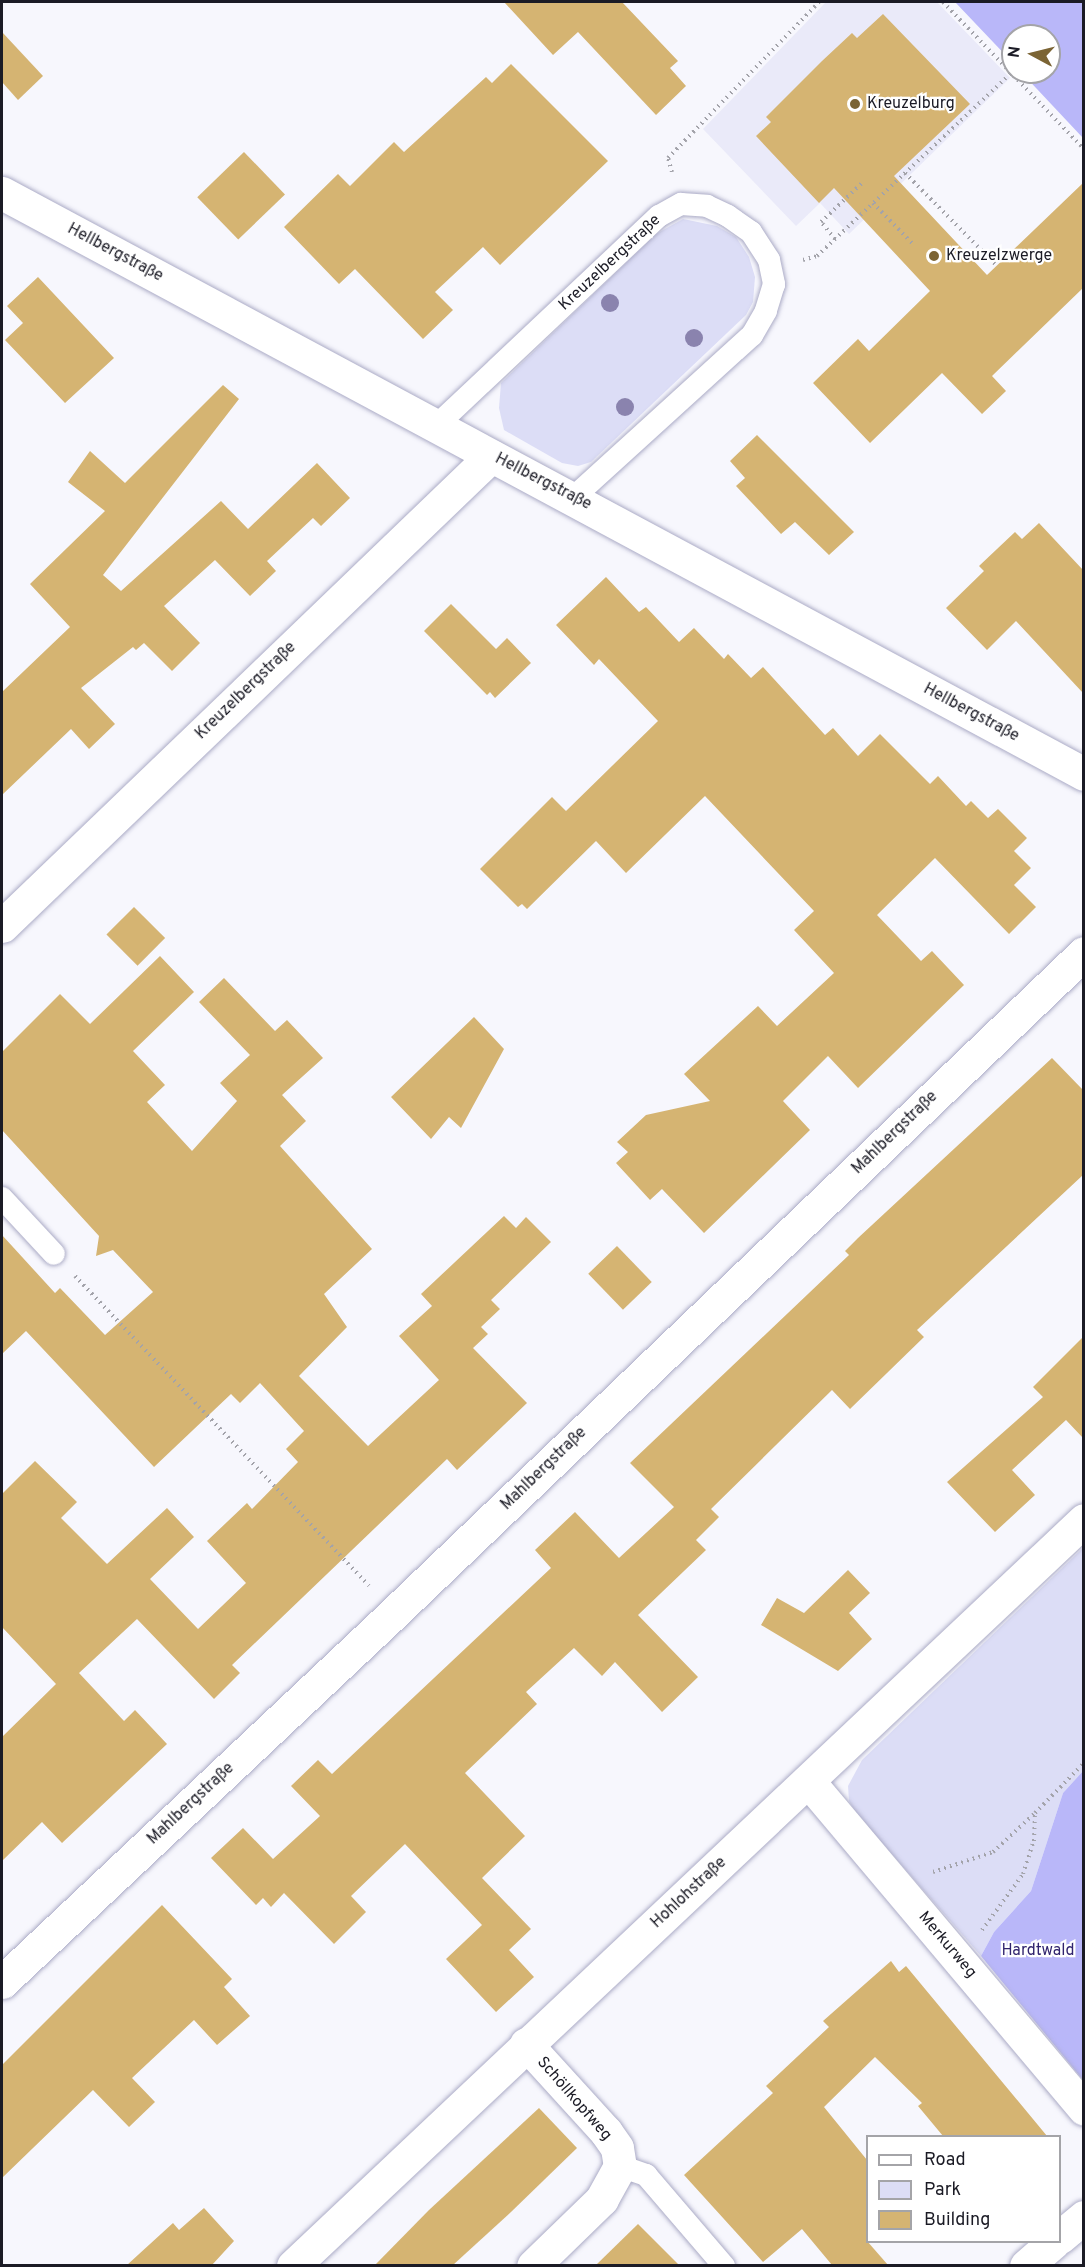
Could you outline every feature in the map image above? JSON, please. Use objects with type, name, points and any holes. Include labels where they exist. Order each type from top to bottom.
[{"type":"street","name":"Hellbergstraße","points":[[2,193],[491,456],[574,497],[1083,774]]},
{"type":"street","name":"Kreuzelbergstraße","points":[[2,926],[491,456]]},
{"type":"street","name":"Mahlbergstraße","points":[[2,1982],[395,1612],[1083,953]]},
{"type":"street","name":"Hohlohstraße","points":[[293,2265],[526,2044],[809,1782],[1083,1520]]},
{"type":"street","name":"Merkurweg","points":[[809,1782],[1083,2109]]},
{"type":"street","name":"Schöllkopfweg","points":[[526,2044],[606,2132],[617,2148],[620,2166]]},
{"type":"street","points":[[533,2265],[602,2199],[620,2166]]},
{"type":"street","points":[[1061,2235],[1083,2217]]},
{"type":"street","points":[[1026,2265],[1052,2243]]},
{"type":"lane","points":[[574,497],[752,334],[766,311],[774,284],[771,269],[751,232],[728,216],[706,206],[681,204]]},
{"type":"lane","name":"Kreuzelbergstraße","points":[[437,425],[659,216],[681,204]]},
{"type":"lane","points":[[2,1198],[54,1254]]},
{"type":"lane","points":[[620,2166],[646,2175],[724,2265]]},
{"type":"path","points":[[681,204],[668,158],[819,2]]},
{"type":"path","points":[[943,2],[1001,63]]},
{"type":"path","points":[[771,269],[817,256],[1001,82]]},
{"type":"path","points":[[1021,84],[1083,149]]},
{"type":"path","points":[[905,173],[997,266]]},
{"type":"path","points":[[835,239],[821,222],[862,183]]},
{"type":"path","points":[[873,203],[913,244]]},
{"type":"path","points":[[54,1254],[395,1612]]},
{"type":"path","points":[[903,1892],[920,1876],[993,1852],[1035,1813],[1083,1762]]},
{"type":"path","points":[[960,1960],[1023,1874],[1034,1841],[1035,1813]]},
{"type":"shaded area","name":"Kreuzelburg","points":[[826,2],[937,2],[1001,69],[1001,84],[1004,84],[849,234],[820,203],[796,226],[703,129]]},
{"type":"green space","points":[[955,2],[1083,2],[1083,138],[1032,84],[1061,84],[1061,24],[1001,24],[1001,50]]},
{"type":"green space","points":[[683,219],[717,226],[736,237],[749,257],[755,277],[753,302],[746,315],[591,462],[578,466],[562,463],[504,430],[499,408],[501,383],[656,234]]},
{"type":"green space","points":[[1083,1548],[1083,1771],[1063,1793],[1031,1891],[994,1932],[981,1956],[856,1813],[849,1801],[848,1786],[862,1760]]},
{"type":"green space","name":"Hardtwald","points":[[1083,1771],[1083,2080],[981,1956],[994,1932],[1031,1891],[1063,1793]]},
{"type":"building","points":[[504,2],[622,2],[678,61],[670,68],[686,86],[656,115],[578,32],[553,55]]},
{"type":"building","points":[[883,14],[970,104],[894,176],[987,275],[1083,183],[1083,288],[992,376],[1006,391],[982,414],[942,373],[870,443],[813,383],[858,339],[869,351],[930,291],[834,188],[819,203],[756,136],[771,122],[766,117],[822,61],[852,33],[857,38]]},
{"type":"building","points":[[2,32],[43,76],[18,100],[2,82]]},
{"type":"building","points":[[511,64],[608,161],[500,265],[483,247],[435,292],[453,310],[423,339],[355,269],[339,284],[284,227],[338,174],[350,186],[394,142],[404,152],[486,77],[492,83]]},
{"type":"building","points":[[244,152],[285,194],[238,240],[197,197]]},
{"type":"building","points":[[38,277],[114,358],[65,403],[5,340],[23,323],[7,306]]},
{"type":"building","points":[[223,385],[239,399],[103,575],[121,591],[221,501],[248,529],[317,463],[350,498],[321,526],[313,518],[267,561],[276,571],[250,596],[215,560],[164,606],[200,643],[172,671],[144,643],[136,650],[133,647],[81,688],[115,724],[89,749],[71,729],[2,795],[2,692],[70,627],[30,584],[105,511],[68,482],[90,451],[125,483]]},
{"type":"building","points":[[757,435],[854,532],[829,555],[795,522],[781,534],[736,486],[745,478],[730,461]]},
{"type":"building","points":[[1039,523],[1083,570],[1083,693],[1016,621],[987,650],[946,608],[984,571],[979,566],[1015,532],[1022,539]]},
{"type":"building","points":[[606,577],[639,612],[646,607],[679,642],[694,628],[724,659],[728,654],[751,678],[763,667],[825,735],[833,728],[858,756],[880,734],[930,784],[938,776],[966,806],[971,801],[988,818],[998,809],[1027,838],[1014,851],[1031,868],[1014,885],[1036,907],[1009,934],[935,858],[877,915],[921,961],[932,951],[964,985],[858,1088],[828,1056],[783,1101],[810,1130],[704,1233],[662,1189],[650,1200],[616,1163],[628,1152],[617,1142],[646,1115],[710,1101],[684,1074],[758,1006],[777,1026],[834,973],[794,930],[814,911],[705,796],[626,873],[596,841],[527,909],[522,904],[518,907],[480,869],[552,797],[566,811],[658,721],[599,659],[594,665],[556,625]]},
{"type":"building","points":[[451,604],[496,649],[507,638],[531,663],[495,698],[490,692],[487,695],[424,631]]},
{"type":"building","points":[[134,907],[165,938],[138,966],[106,935]]},
{"type":"building","points":[[160,956],[194,992],[133,1051],[165,1085],[147,1102],[192,1151],[237,1101],[220,1083],[250,1055],[199,1002],[224,978],[275,1031],[287,1020],[323,1058],[282,1095],[306,1121],[280,1146],[372,1249],[324,1294],[347,1327],[299,1376],[368,1446],[439,1380],[399,1336],[432,1306],[421,1294],[504,1216],[516,1228],[526,1217],[551,1242],[491,1300],[500,1309],[481,1327],[488,1334],[473,1348],[527,1403],[457,1470],[447,1459],[232,1665],[240,1673],[214,1699],[137,1619],[79,1673],[124,1721],[135,1710],[167,1744],[62,1843],[42,1822],[2,1861],[2,1737],[56,1684],[2,1627],[2,1494],[35,1461],[77,1502],[61,1518],[107,1564],[167,1508],[194,1537],[150,1579],[198,1629],[246,1583],[207,1541],[247,1503],[252,1509],[298,1462],[286,1449],[304,1431],[260,1383],[240,1403],[231,1394],[154,1467],[26,1331],[2,1354],[2,1235],[55,1293],[60,1288],[105,1335],[153,1292],[113,1250],[96,1256],[99,1236],[2,1130],[2,1052],[60,994],[90,1024]]},
{"type":"building","points":[[474,1017],[504,1049],[461,1128],[449,1117],[431,1139],[391,1097]]},
{"type":"building","points":[[1052,1058],[1083,1090],[1083,1175],[917,1330],[924,1337],[850,1409],[832,1390],[711,1509],[719,1517],[696,1540],[706,1550],[638,1615],[698,1677],[662,1712],[615,1662],[602,1676],[574,1648],[526,1692],[537,1704],[465,1773],[525,1836],[482,1878],[531,1929],[509,1950],[534,1977],[496,2012],[446,1959],[482,1925],[405,1844],[351,1896],[366,1912],[334,1944],[284,1893],[271,1907],[263,1898],[256,1905],[211,1858],[243,1828],[273,1859],[320,1816],[291,1786],[318,1760],[332,1774],[551,1568],[535,1550],[575,1512],[619,1558],[674,1507],[630,1463],[849,1255],[845,1251],[858,1238]]},
{"type":"building","points":[[617,1246],[652,1282],[623,1310],[588,1274]]},
{"type":"building","points":[[1083,1337],[1083,1438],[1066,1420],[1012,1470],[1035,1495],[995,1532],[947,1482],[1043,1397],[1033,1387]]},
{"type":"building","points":[[848,1570],[870,1593],[849,1613],[872,1639],[838,1671],[761,1625],[777,1598],[804,1613]]},
{"type":"building","points":[[162,1905],[232,1979],[224,1987],[250,2016],[217,2045],[194,2020],[132,2078],[155,2102],[129,2127],[93,2090],[2,2178],[2,2065]]},
{"type":"building","points":[[891,1961],[899,1972],[906,1966],[1046,2135],[942,2135],[918,2106],[922,2103],[875,2057],[824,2107],[866,2159],[866,2243],[869,2243],[888,2265],[832,2265],[802,2229],[763,2262],[684,2175],[773,2093],[766,2086],[829,2027],[823,2021]]},
{"type":"building","points":[[539,2108],[577,2148],[511,2212],[453,2265],[375,2265],[429,2210]]},
{"type":"building","points":[[204,2208],[234,2241],[212,2265],[127,2265],[173,2223],[179,2230]]},
{"type":"building","points":[[638,2224],[679,2265],[596,2265]]},
{"type":"place","name":"Kreuzelburg","points":[[855,104]]},
{"type":"place","name":"Kreuzelzwerge","points":[[934,256]]}]
